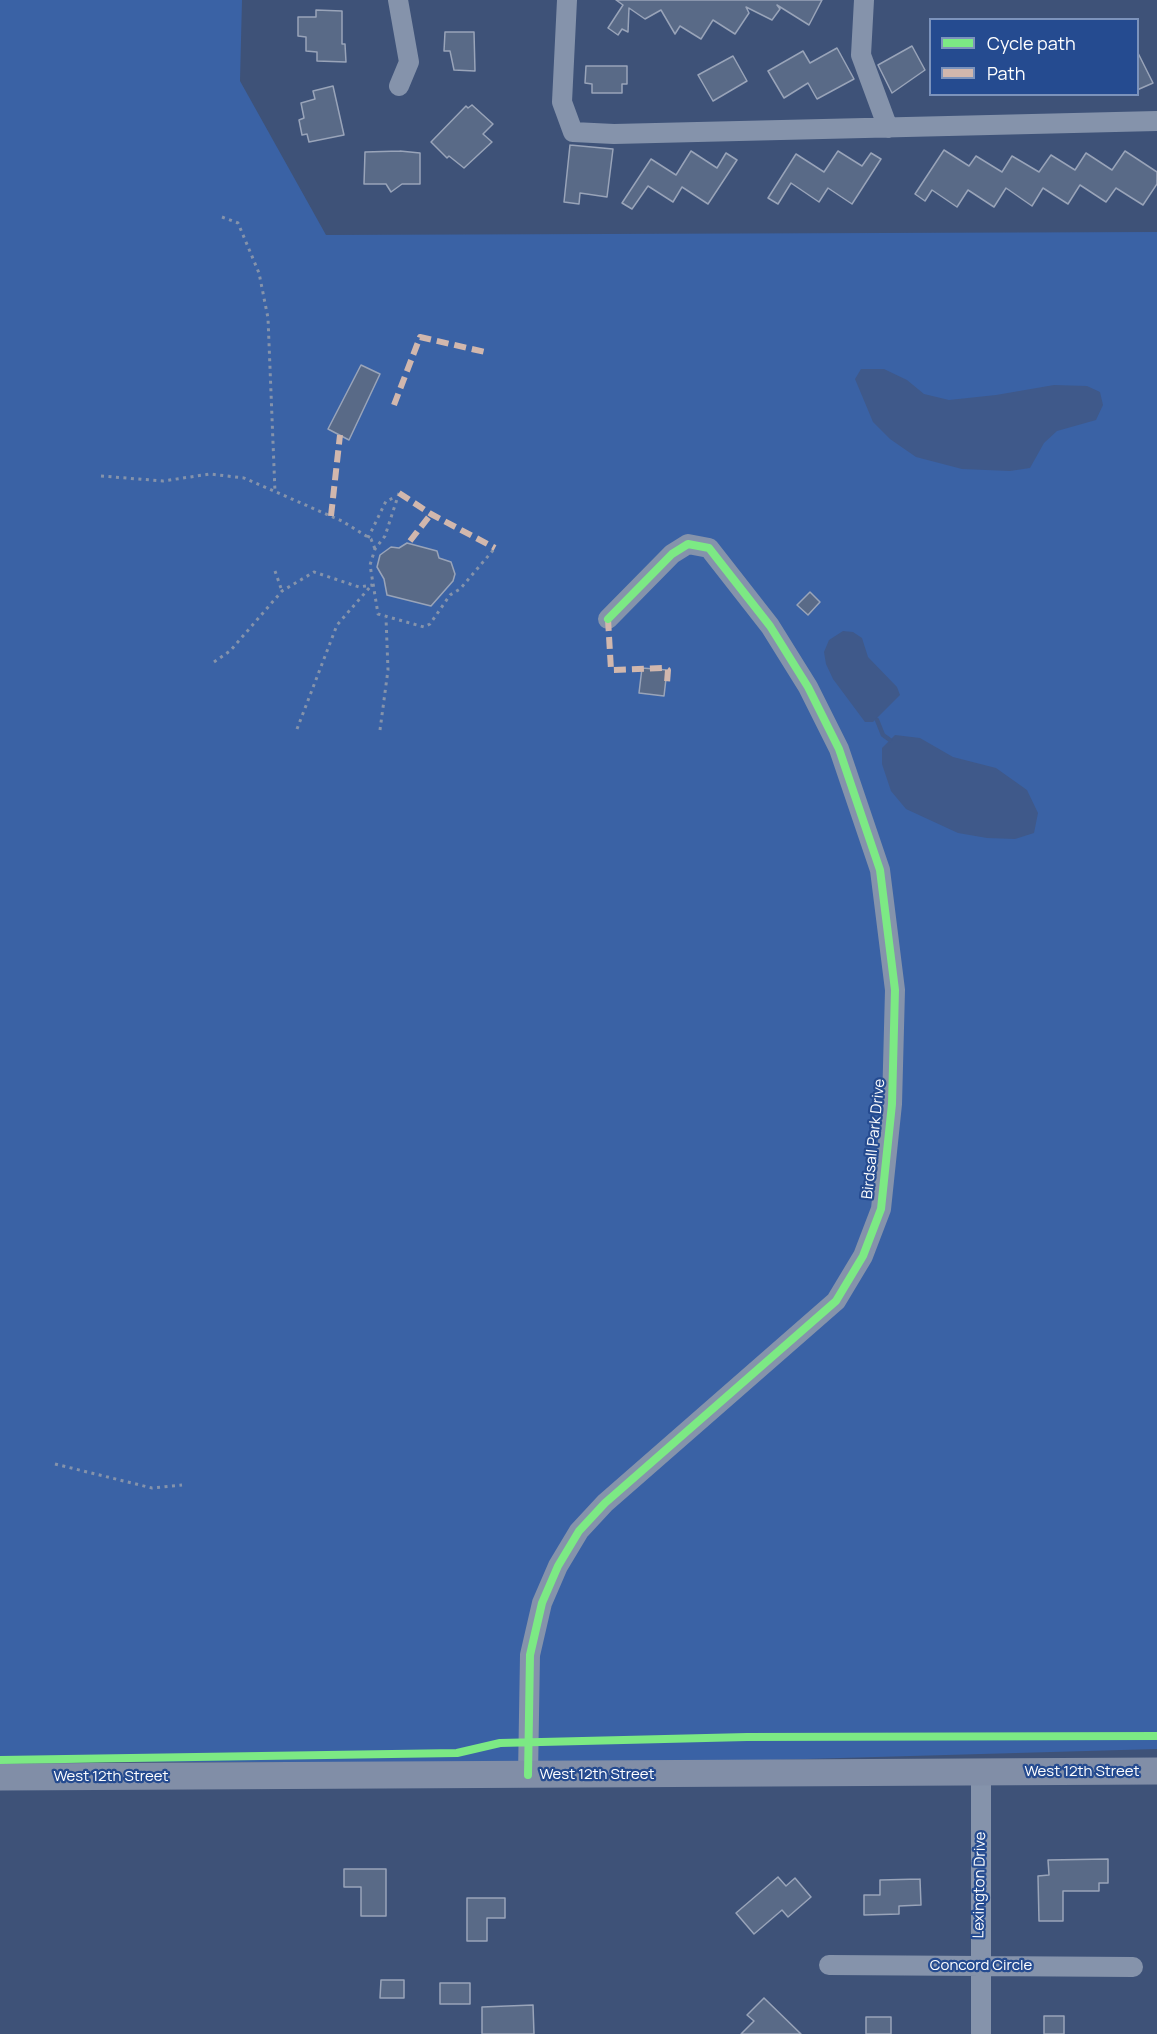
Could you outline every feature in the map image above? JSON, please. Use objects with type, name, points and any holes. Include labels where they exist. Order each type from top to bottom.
[{"type":"main road","name":"West 12th Street","points":[[0,1777],[1157,1771]]},
{"type":"street","points":[[398,0],[410,62],[399,86]]},
{"type":"street","points":[[567,0],[562,102],[573,132],[614,134],[1157,121]]},
{"type":"street","points":[[864,0],[861,55],[888,128]]},
{"type":"street","name":"Birdsall Park Drive","points":[[528,1775],[530,1655],[542,1603],[558,1566],[579,1532],[605,1503],[836,1301],[863,1256],[880,1209],[892,1104],[895,990],[880,870],[839,749],[808,687],[770,626],[709,548],[688,544],[672,554],[608,619]]},
{"type":"street","name":"Lexington Drive","points":[[981,1772],[981,2034]]},
{"type":"street","name":"Concord Circle","points":[[829,1965],[1133,1967]]},
{"type":"path","points":[[222,218],[238,223],[259,273],[268,318],[274,492]]},
{"type":"path","points":[[101,476],[163,481],[210,474],[244,478],[342,521],[368,538],[375,549]]},
{"type":"path","points":[[368,538],[386,501],[394,499],[399,493],[385,536],[375,549],[370,565],[372,585],[378,614],[424,627],[430,624],[450,595],[460,589],[495,548]]},
{"type":"path","points":[[275,571],[282,591]]},
{"type":"path","points":[[214,662],[230,651],[282,591],[314,572],[359,587],[372,585]]},
{"type":"path","points":[[297,729],[336,625],[372,585]]},
{"type":"path","points":[[380,730],[388,670],[386,618]]},
{"type":"path","points":[[55,1464],[152,1488],[182,1485]]},
{"type":"shaded area","points":[[0,0],[242,0],[240,81],[326,235],[1157,232],[1157,1749],[701,1762],[0,1762]]},
{"type":"shaded area","points":[[861,369],[884,369],[907,380],[924,394],[949,400],[1054,385],[1087,386],[1100,392],[1103,405],[1096,420],[1057,431],[1044,443],[1030,468],[1010,471],[962,469],[916,457],[890,439],[873,422],[855,379]]},
{"type":"shaded area","points":[[843,631],[853,632],[862,638],[868,657],[897,687],[900,695],[873,722],[865,722],[833,679],[826,664],[824,652],[829,640]]},
{"type":"shaded area","points":[[895,735],[920,738],[953,757],[996,768],[1027,790],[1038,813],[1034,833],[1015,839],[987,838],[958,833],[906,809],[891,791],[882,764],[882,748]]},
{"type":"building","points":[[616,0],[822,0],[809,25],[777,5],[780,9],[772,20],[746,7],[749,13],[735,34],[713,20],[701,39],[680,26],[675,34],[661,10],[645,19],[629,8],[628,32],[622,29],[618,35],[608,28],[623,5]]},
{"type":"building","points":[[316,10],[342,11],[342,44],[345,44],[346,62],[317,61],[317,52],[306,51],[306,37],[298,36],[298,17],[316,17]]},
{"type":"building","points":[[445,32],[474,32],[475,71],[454,70],[450,51],[444,51]]},
{"type":"building","points":[[912,46],[925,70],[892,93],[878,65]]},
{"type":"building","points":[[837,48],[854,79],[817,99],[808,83],[784,98],[768,71],[803,51],[810,63]]},
{"type":"building","points":[[1139,55],[1153,83],[1139,89]]},
{"type":"building","points":[[733,56],[747,81],[713,101],[698,75]]},
{"type":"building","points":[[586,66],[627,66],[627,84],[622,84],[622,93],[592,93],[592,84],[585,83]]},
{"type":"building","points":[[333,86],[344,135],[309,142],[307,134],[302,135],[299,120],[304,118],[301,103],[315,99],[313,91]]},
{"type":"building","points":[[472,105],[493,124],[483,134],[492,142],[464,168],[449,156],[447,158],[431,142],[466,106],[468,108]]},
{"type":"building","points":[[570,145],[613,149],[607,197],[580,193],[579,204],[564,202]]},
{"type":"building","points":[[944,150],[969,166],[976,156],[1002,172],[1012,156],[1039,172],[1051,155],[1075,170],[1086,153],[1112,170],[1125,151],[1157,172],[1157,184],[1143,205],[1116,188],[1106,202],[1080,185],[1068,204],[1043,188],[1032,206],[1006,188],[994,207],[968,190],[957,207],[932,190],[925,201],[915,194]]},
{"type":"building","points":[[691,151],[717,168],[726,153],[737,160],[708,204],[682,187],[673,202],[648,186],[632,209],[622,203],[651,159],[676,175]]},
{"type":"building","points":[[838,151],[862,166],[871,153],[881,159],[852,204],[828,188],[819,202],[791,183],[778,204],[768,198],[796,154],[824,172]]},
{"type":"building","points":[[365,152],[420,153],[420,184],[402,184],[391,192],[386,184],[364,184]]},
{"type":"building","points":[[361,365],[380,374],[349,440],[328,429]]},
{"type":"building","points":[[407,543],[437,551],[439,558],[451,562],[455,574],[453,581],[431,606],[387,595],[384,579],[377,567],[380,555],[391,547],[399,548]]},
{"type":"building","points":[[810,592],[820,602],[808,615],[797,605]]},
{"type":"building","points":[[642,668],[667,670],[664,696],[639,693]]},
{"type":"building","points":[[1108,1859],[1108,1883],[1099,1883],[1099,1891],[1063,1891],[1063,1921],[1039,1921],[1038,1876],[1049,1875],[1048,1860]]},
{"type":"building","points":[[344,1869],[386,1869],[386,1916],[361,1916],[361,1887],[344,1887]]},
{"type":"building","points":[[778,1877],[786,1886],[795,1878],[811,1897],[788,1917],[782,1910],[754,1934],[736,1913]]},
{"type":"building","points":[[920,1879],[921,1905],[899,1906],[899,1914],[864,1915],[864,1895],[880,1895],[880,1880]]},
{"type":"building","points":[[467,1898],[505,1898],[505,1918],[487,1918],[487,1941],[467,1941]]},
{"type":"building","points":[[381,1980],[404,1980],[404,1998],[380,1998]]},
{"type":"building","points":[[440,1983],[470,1983],[470,2004],[440,2004]]},
{"type":"building","points":[[764,1998],[801,2034],[741,2034],[754,2021],[747,2015]]},
{"type":"building","points":[[533,2005],[534,2034],[482,2034],[482,2007]]},
{"type":"building","points":[[1044,2016],[1064,2016],[1064,2034],[1044,2034]]},
{"type":"building","points":[[866,2017],[891,2017],[891,2034],[866,2034]]},
{"type":"waterway","points":[[877,720],[883,735],[890,740]]},
{"type":"marked path","points":[[394,405],[420,337],[485,352]]},
{"type":"marked path","points":[[331,516],[340,435]]},
{"type":"marked path","points":[[399,493],[431,514],[495,548]]},
{"type":"marked path","points":[[410,541],[431,514]]},
{"type":"marked path","points":[[608,619],[611,670],[665,668],[668,670],[667,683]]},
{"type":"cycle path","points":[[528,1775],[530,1655],[542,1603],[558,1566],[579,1531],[605,1503],[836,1301],[863,1256],[881,1209],[892,1104],[895,990],[880,870],[839,749],[808,687],[770,626],[709,548],[688,544],[672,554],[608,619]]},
{"type":"cycle path","points":[[0,1760],[457,1753],[500,1743],[747,1737],[1157,1736]]}]
